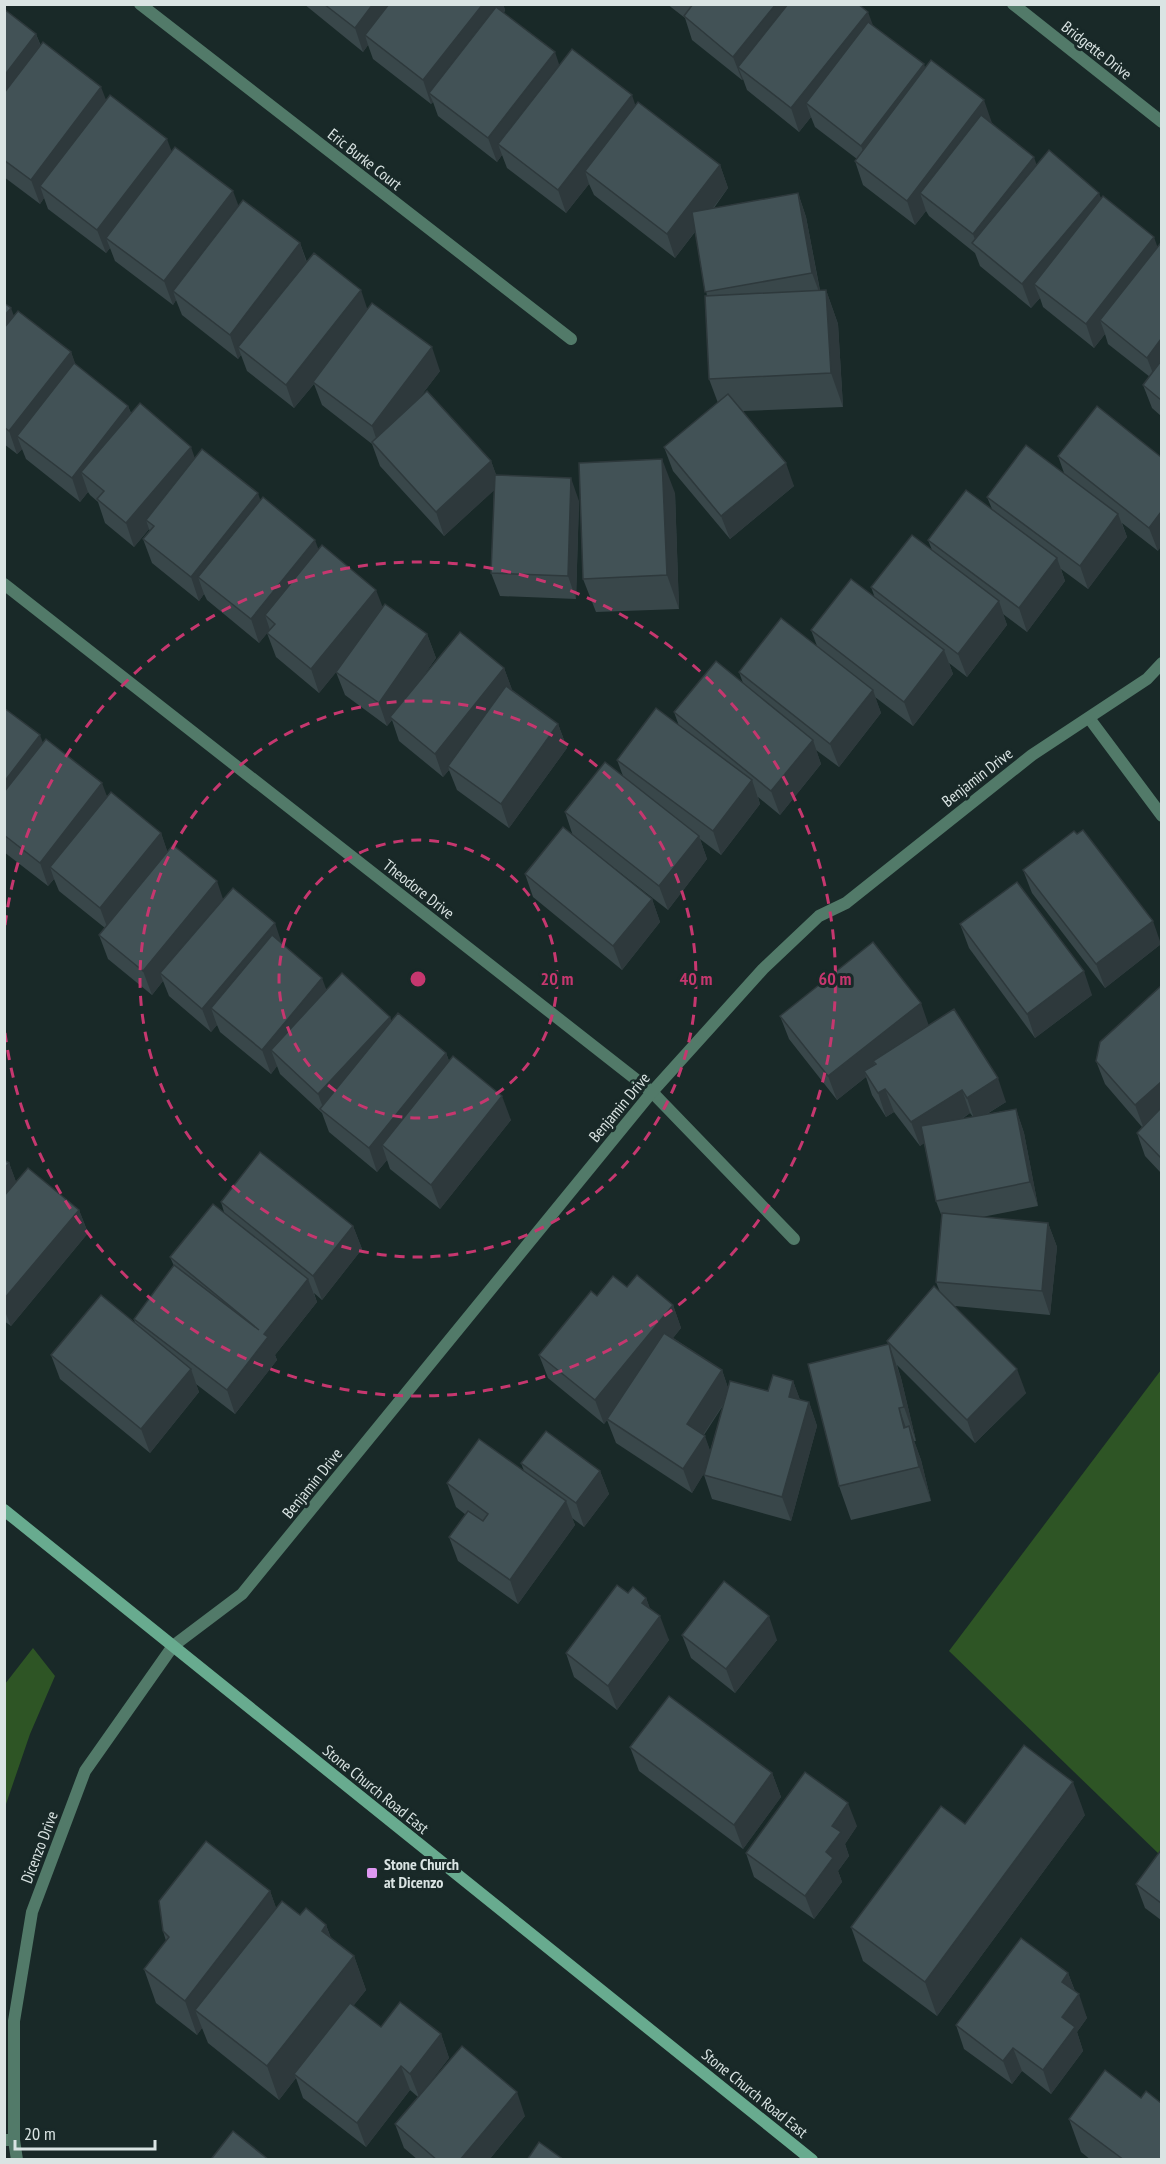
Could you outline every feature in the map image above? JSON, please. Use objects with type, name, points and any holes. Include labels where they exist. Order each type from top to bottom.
[{"type":"main road","name":"Stone Church Road East","points":[[4,1510],[812,2160]]},
{"type":"street","name":"Eric Burke Court","points":[[140,4],[571,339]]},
{"type":"street","name":"Bridgette Drive","points":[[1013,4],[1161,122]]},
{"type":"street","name":"Theodore Drive","points":[[4,584],[652,1092],[794,1239]]},
{"type":"street","name":"Benjamin Drive","points":[[173,1646],[242,1594],[652,1092],[763,969],[819,915],[846,903],[1032,755],[1148,679],[1161,663]]},
{"type":"street","points":[[1089,718],[1161,816]]},
{"type":"street","name":"Dicenzo Drive","points":[[17,2160],[9,2140],[14,2021],[32,1912],[85,1771],[173,1646]]},
{"type":"green space","points":[[1161,1370],[1161,1856],[949,1651]]},
{"type":"green space","points":[[33,1648],[55,1676],[30,1734],[5,1807],[5,1684]]},
{"type":"building","points":[[324,4],[373,4],[355,28]]},
{"type":"building","points":[[389,4],[483,4],[423,80],[365,35]]},
{"type":"building","points":[[693,4],[776,4],[733,57],[684,16]]},
{"type":"building","points":[[788,4],[858,4],[868,12],[791,108],[738,67]]},
{"type":"building","points":[[496,7],[555,52],[488,138],[429,93]]},
{"type":"building","points":[[4,9],[36,34],[4,76]]},
{"type":"building","points":[[868,22],[924,64],[861,146],[806,103]]},
{"type":"building","points":[[43,42],[101,87],[31,180],[4,160],[4,93]]},
{"type":"building","points":[[572,49],[632,95],[558,190],[498,144]]},
{"type":"building","points":[[931,60],[984,100],[907,201],[855,161]]},
{"type":"building","points":[[110,95],[167,139],[97,230],[40,186]]},
{"type":"building","points":[[638,102],[720,165],[667,234],[585,171]]},
{"type":"building","points":[[981,115],[1034,157],[973,234],[920,193]]},
{"type":"building","points":[[175,147],[233,191],[164,281],[106,238]]},
{"type":"building","points":[[1049,150],[1099,193],[1022,284],[972,243]]},
{"type":"building","points":[[798,193],[812,273],[705,292],[692,212]]},
{"type":"building","points":[[1103,196],[1154,237],[1086,324],[1034,284]]},
{"type":"building","points":[[243,200],[300,243],[230,335],[173,291]]},
{"type":"building","points":[[1160,244],[1161,339],[1147,358],[1100,320]]},
{"type":"building","points":[[314,253],[361,290],[286,385],[238,347]]},
{"type":"building","points":[[826,290],[831,373],[709,379],[705,296]]},
{"type":"building","points":[[4,303],[11,308],[4,316]]},
{"type":"building","points":[[372,303],[432,347],[372,426],[313,382]]},
{"type":"building","points":[[18,311],[71,352],[9,431],[4,427],[4,328]]},
{"type":"building","points":[[1161,361],[1161,400],[1143,385]]},
{"type":"building","points":[[74,363],[128,406],[72,478],[17,436]]},
{"type":"building","points":[[427,391],[491,461],[436,512],[372,442]]},
{"type":"building","points":[[728,394],[786,463],[721,516],[664,447]]},
{"type":"building","points":[[140,403],[191,447],[126,523],[97,499],[104,491],[81,472]]},
{"type":"building","points":[[1097,406],[1161,457],[1161,512],[1149,528],[1058,456]]},
{"type":"building","points":[[1026,445],[1118,514],[1080,566],[987,497]]},
{"type":"building","points":[[202,449],[258,493],[191,577],[143,539],[154,526],[146,520]]},
{"type":"building","points":[[662,459],[667,575],[583,579],[579,463]]},
{"type":"building","points":[[495,475],[571,478],[568,576],[491,573]]},
{"type":"building","points":[[966,490],[1057,558],[1019,608],[928,540]]},
{"type":"building","points":[[263,497],[315,540],[251,619],[198,577]]},
{"type":"building","points":[[912,535],[999,601],[958,654],[871,587]]},
{"type":"building","points":[[322,545],[376,590],[311,669],[267,633],[275,624],[265,615]]},
{"type":"building","points":[[851,579],[944,650],[904,702],[811,630]]},
{"type":"building","points":[[385,604],[427,634],[379,703],[336,672]]},
{"type":"building","points":[[781,618],[873,690],[830,744],[739,672]]},
{"type":"building","points":[[460,632],[504,668],[435,754],[390,717]]},
{"type":"building","points":[[716,661],[813,740],[771,791],[674,712]]},
{"type":"building","points":[[506,686],[558,724],[501,804],[448,766]]},
{"type":"building","points":[[4,708],[40,735],[4,782]]},
{"type":"building","points":[[656,708],[752,780],[713,831],[617,760]]},
{"type":"building","points":[[46,739],[102,783],[40,863],[4,835],[4,792]]},
{"type":"building","points":[[605,762],[699,836],[659,886],[565,812]]},
{"type":"building","points":[[111,792],[161,833],[100,908],[50,867]]},
{"type":"building","points":[[563,827],[652,899],[613,946],[525,874]]},
{"type":"building","points":[[1083,830],[1153,921],[1096,964],[1023,870],[1074,831],[1077,834]]},
{"type":"building","points":[[173,845],[217,881],[143,971],[99,935]]},
{"type":"building","points":[[1017,882],[1084,971],[1027,1014],[960,924]]},
{"type":"building","points":[[233,888],[275,923],[202,1009],[160,973]]},
{"type":"building","points":[[272,935],[322,978],[262,1050],[211,1008]]},
{"type":"building","points":[[873,942],[921,1003],[828,1076],[780,1016]]},
{"type":"building","points":[[342,973],[390,1017],[318,1094],[271,1050]]},
{"type":"building","points":[[1161,986],[1161,1082],[1135,1105],[1096,1061],[1100,1042]]},
{"type":"building","points":[[954,1009],[998,1078],[967,1098],[962,1090],[911,1122],[885,1089],[878,1093],[864,1071],[876,1064],[873,1061]]},
{"type":"building","points":[[398,1013],[446,1053],[369,1148],[320,1109]]},
{"type":"building","points":[[453,1056],[502,1096],[431,1185],[382,1145]]},
{"type":"building","points":[[1161,1108],[1161,1158],[1137,1133]]},
{"type":"building","points":[[1016,1109],[1030,1182],[936,1201],[921,1126]]},
{"type":"building","points":[[260,1152],[353,1226],[313,1276],[221,1202]]},
{"type":"building","points":[[28,1168],[79,1210],[4,1299],[4,1196]]},
{"type":"building","points":[[213,1204],[308,1279],[264,1334],[268,1337],[227,1390],[134,1319],[174,1265],[259,1330],[170,1257]]},
{"type":"building","points":[[942,1213],[1048,1223],[1042,1291],[936,1282]]},
{"type":"building","points":[[637,1275],[673,1305],[595,1400],[539,1355],[591,1291],[597,1296],[613,1276],[627,1287]]},
{"type":"building","points":[[934,1286],[1017,1369],[967,1420],[887,1341]]},
{"type":"building","points":[[101,1295],[191,1369],[141,1429],[51,1355]]},
{"type":"building","points":[[664,1333],[722,1370],[687,1424],[705,1436],[683,1469],[607,1419]]},
{"type":"building","points":[[889,1344],[904,1407],[899,1408],[904,1428],[909,1426],[919,1467],[839,1486],[808,1364]]},
{"type":"building","points":[[773,1375],[793,1381],[789,1397],[809,1402],[782,1497],[704,1475],[730,1381],[768,1391]]},
{"type":"building","points":[[546,1431],[600,1471],[576,1503],[521,1463]]},
{"type":"building","points":[[479,1439],[566,1501],[510,1580],[449,1537],[468,1511],[483,1521],[488,1514],[447,1483]]},
{"type":"building","points":[[724,1581],[769,1616],[726,1669],[682,1635]]},
{"type":"building","points":[[617,1585],[628,1593],[633,1587],[646,1598],[642,1603],[660,1616],[608,1686],[566,1653]]},
{"type":"building","points":[[669,1696],[772,1773],[734,1825],[630,1747]]},
{"type":"building","points":[[1024,1745],[1073,1782],[925,1982],[851,1927],[941,1806],[965,1824]]},
{"type":"building","points":[[805,1772],[848,1803],[832,1826],[841,1832],[826,1852],[833,1858],[805,1896],[746,1853]]},
{"type":"building","points":[[206,1841],[270,1891],[185,2001],[144,1969],[169,1937],[163,1931],[159,1901]]},
{"type":"building","points":[[1161,1850],[1161,1903],[1136,1884]]},
{"type":"building","points":[[282,1901],[300,1915],[306,1908],[326,1925],[322,1931],[354,1956],[267,2066],[195,2010]]},
{"type":"building","points":[[1021,1938],[1068,1973],[1062,1982],[1079,1994],[1062,2017],[1075,2027],[1043,2070],[1013,2048],[1003,2061],[956,2025]]},
{"type":"building","points":[[400,2002],[441,2034],[410,2074],[401,2066],[357,2123],[294,2074],[350,2003],[381,2027]]},
{"type":"building","points":[[462,2046],[517,2092],[460,2160],[437,2160],[395,2124]]},
{"type":"building","points":[[1105,2070],[1141,2098],[1146,2091],[1161,2103],[1161,2160],[1124,2160],[1069,2119]]},
{"type":"building","points":[[233,2131],[269,2160],[214,2160],[212,2158]]},
{"type":"building","points":[[539,2142],[564,2160],[527,2160]]},
{"type":"place","name":"Stone Church at Dicenzo","points":[[372,1873]]}]
